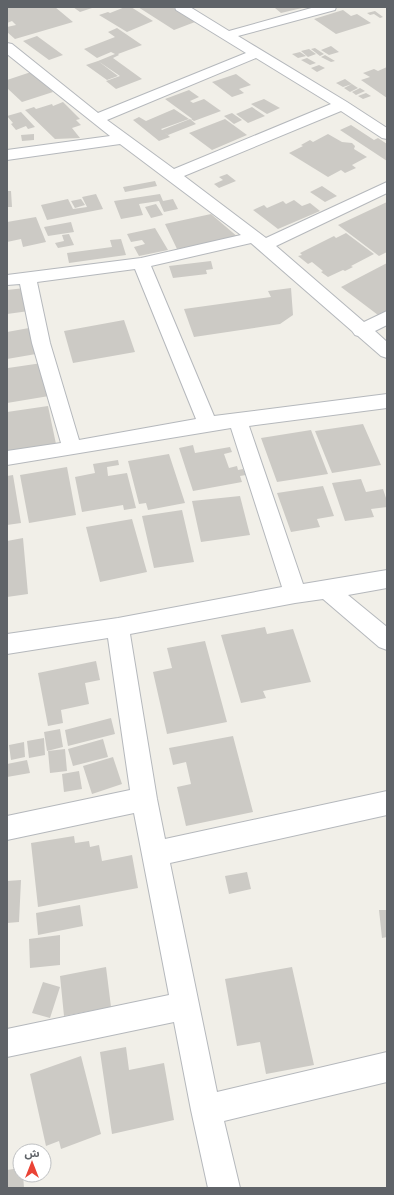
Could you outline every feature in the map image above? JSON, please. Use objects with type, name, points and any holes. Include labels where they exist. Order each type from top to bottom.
[{"type":"street","points":[[181,7],[342,105],[387,135]]},
{"type":"street","points":[[228,35],[330,7]]},
{"type":"street","points":[[7,47],[96,119],[173,175],[259,241],[387,352]]},
{"type":"street","points":[[96,119],[257,53]]},
{"type":"street","points":[[173,175],[342,105]]},
{"type":"street","points":[[7,155],[122,139]]},
{"type":"street","points":[[7,280],[141,263],[259,241],[387,187]]},
{"type":"street","points":[[141,263],[208,424]]},
{"type":"street","points":[[27,277],[41,343],[72,448]]},
{"type":"street","points":[[361,330],[387,318]]},
{"type":"street","points":[[7,458],[208,424],[387,401]]},
{"type":"street","points":[[238,421],[295,594]]},
{"type":"street","points":[[7,644],[118,627],[295,594],[327,590],[387,579]]},
{"type":"street","points":[[327,590],[387,640]]},
{"type":"street","points":[[118,627],[144,799],[154,854],[206,1110],[224,1188]]},
{"type":"street","points":[[7,828],[144,799]]},
{"type":"street","points":[[154,854],[387,803]]},
{"type":"street","points":[[7,1043],[185,1006]]},
{"type":"street","points":[[206,1110],[387,1067]]},
{"type":"building","points":[[7,7],[55,7],[73,22],[15,39],[7,32],[7,27],[16,25],[12,21],[7,23]]},
{"type":"building","points":[[73,7],[95,7],[80,12]]},
{"type":"building","points":[[125,7],[131,7],[153,21],[127,32],[99,15],[108,12],[110,13]]},
{"type":"building","points":[[138,7],[172,7],[195,22],[174,30]]},
{"type":"building","points":[[275,8],[302,8],[281,13]]},
{"type":"building","points":[[343,10],[351,16],[357,14],[371,23],[336,34],[314,19]]},
{"type":"building","points":[[375,11],[383,17],[380,18],[374,14],[370,15],[367,13]]},
{"type":"building","points":[[117,28],[142,45],[118,54],[119,55],[113,58],[142,79],[116,89],[106,81],[120,76],[98,61],[115,54],[111,52],[97,58],[84,49],[115,37],[108,32]]},
{"type":"building","points":[[37,36],[63,55],[49,60],[23,41]]},
{"type":"building","points":[[331,46],[339,52],[329,55],[321,50]]},
{"type":"building","points":[[315,48],[324,54],[320,56],[311,49]]},
{"type":"building","points":[[309,49],[316,54],[308,57],[301,51]]},
{"type":"building","points":[[300,52],[306,56],[298,58],[292,54]]},
{"type":"building","points":[[325,55],[335,61],[331,62],[321,57]]},
{"type":"building","points":[[307,58],[316,63],[310,65],[301,60]]},
{"type":"building","points":[[98,61],[118,76],[107,80],[86,65]]},
{"type":"building","points":[[319,65],[325,68],[317,72],[311,68]]},
{"type":"building","points":[[387,67],[387,98],[361,80],[370,77],[363,73],[374,69],[378,71]]},
{"type":"building","points":[[31,72],[53,92],[22,102],[7,88],[7,80]]},
{"type":"building","points":[[236,74],[251,85],[239,89],[244,93],[232,97],[212,82]]},
{"type":"building","points":[[345,79],[352,84],[343,87],[336,83]]},
{"type":"building","points":[[352,84],[358,88],[350,92],[344,88]]},
{"type":"building","points":[[360,88],[365,91],[356,95],[352,92]]},
{"type":"building","points":[[189,90],[199,97],[190,101],[193,103],[204,99],[221,111],[194,121],[165,99]]},
{"type":"building","points":[[366,93],[371,96],[363,99],[358,96]]},
{"type":"building","points":[[264,99],[280,108],[267,114],[251,104]]},
{"type":"building","points":[[63,102],[80,119],[76,120],[81,125],[72,128],[80,138],[55,139],[25,110],[34,107],[36,109],[52,104],[53,106]]},
{"type":"building","points":[[252,107],[265,116],[248,123],[236,114]]},
{"type":"building","points":[[174,109],[189,119],[161,129],[170,137],[159,141],[133,120],[139,117],[146,121]]},
{"type":"building","points":[[21,112],[35,127],[28,129],[26,126],[16,130],[11,124],[13,123],[7,116]]},
{"type":"building","points":[[232,113],[242,120],[234,124],[224,116]]},
{"type":"building","points":[[190,119],[196,124],[168,135],[162,130]]},
{"type":"building","points":[[225,119],[247,135],[212,150],[189,133]]},
{"type":"building","points":[[351,125],[374,140],[378,138],[387,144],[387,161],[340,130]]},
{"type":"building","points":[[34,134],[34,140],[22,141],[21,135]]},
{"type":"building","points":[[328,134],[342,142],[352,143],[355,146],[354,149],[367,157],[352,165],[356,168],[345,173],[341,170],[328,177],[289,153],[303,146],[301,145],[310,140],[313,142]]},
{"type":"building","points":[[227,174],[236,181],[219,188],[214,184],[223,180],[219,177]]},
{"type":"building","points":[[155,181],[157,186],[125,192],[123,187]]},
{"type":"building","points":[[322,186],[337,196],[325,202],[310,192]]},
{"type":"building","points":[[7,191],[11,191],[12,207],[7,207]]},
{"type":"building","points":[[96,194],[103,209],[47,220],[41,205],[68,199],[73,209],[87,207],[82,197]]},
{"type":"building","points":[[160,194],[163,201],[173,199],[178,209],[164,212],[159,201],[139,204],[143,215],[121,219],[114,201]]},
{"type":"building","points":[[81,199],[85,205],[75,208],[71,201]]},
{"type":"building","points":[[294,200],[302,206],[310,203],[320,211],[278,229],[253,210],[264,205],[267,208],[283,201],[286,204]]},
{"type":"building","points":[[387,202],[387,252],[379,256],[338,225]]},
{"type":"building","points":[[156,204],[163,215],[151,218],[145,207]]},
{"type":"building","points":[[211,214],[239,238],[177,249],[165,224]]},
{"type":"building","points":[[36,217],[46,242],[23,247],[21,239],[7,242],[7,222]]},
{"type":"building","points":[[71,222],[74,232],[48,236],[44,227]]},
{"type":"building","points":[[155,228],[168,250],[139,256],[134,247],[145,244],[142,240],[131,242],[127,234]]},
{"type":"building","points":[[346,233],[374,254],[351,266],[353,267],[345,271],[343,270],[328,277],[312,262],[308,264],[298,256],[302,255],[300,253],[334,236],[336,238]]},
{"type":"building","points":[[69,234],[74,245],[58,248],[55,243],[64,241],[62,235]]},
{"type":"building","points":[[121,239],[126,255],[69,263],[67,253],[112,247],[110,240]]},
{"type":"building","points":[[211,261],[213,269],[206,270],[207,274],[173,278],[169,266]]},
{"type":"building","points":[[387,263],[387,311],[378,315],[341,287]]},
{"type":"building","points":[[25,288],[29,311],[7,314],[7,290]]},
{"type":"building","points":[[291,288],[293,315],[280,324],[194,337],[184,309],[271,297],[268,291]]},
{"type":"building","points":[[124,320],[135,352],[73,363],[64,331]]},
{"type":"building","points":[[29,328],[36,354],[7,359],[7,332]]},
{"type":"building","points":[[42,363],[49,396],[7,403],[7,365],[8,368]]},
{"type":"building","points":[[48,406],[56,444],[7,452],[7,412]]},
{"type":"building","points":[[363,424],[381,465],[332,473],[315,431]]},
{"type":"building","points":[[311,430],[328,474],[277,482],[261,438]]},
{"type":"building","points":[[193,445],[195,453],[230,447],[232,452],[224,454],[229,468],[237,466],[238,470],[243,469],[246,475],[240,476],[242,482],[193,491],[179,448]]},
{"type":"building","points":[[169,454],[185,503],[148,510],[146,503],[139,504],[128,461]]},
{"type":"building","points":[[118,460],[119,465],[107,467],[108,476],[127,473],[136,508],[124,510],[123,505],[82,512],[75,477],[95,473],[93,464]]},
{"type":"building","points":[[67,467],[76,515],[29,523],[20,475]]},
{"type":"building","points":[[13,475],[21,523],[7,525],[7,476]]},
{"type":"building","points":[[361,479],[366,492],[383,489],[387,501],[387,507],[371,509],[374,517],[345,521],[332,483]]},
{"type":"building","points":[[323,486],[334,516],[317,519],[320,527],[291,532],[277,493]]},
{"type":"building","points":[[240,496],[250,535],[201,542],[192,501]]},
{"type":"building","points":[[182,510],[194,562],[154,568],[142,516]]},
{"type":"building","points":[[132,519],[147,572],[100,582],[86,527]]},
{"type":"building","points":[[23,538],[28,594],[7,597],[7,541]]},
{"type":"building","points":[[265,627],[267,634],[293,629],[311,682],[263,691],[266,698],[241,703],[221,635]]},
{"type":"building","points":[[205,641],[227,722],[167,734],[153,672],[172,668],[167,648]]},
{"type":"building","points":[[96,661],[100,680],[85,683],[89,704],[61,710],[63,723],[48,726],[38,673]]},
{"type":"building","points":[[111,718],[115,734],[68,746],[65,730]]},
{"type":"building","points":[[60,729],[63,747],[47,751],[44,732]]},
{"type":"building","points":[[233,736],[253,812],[186,826],[177,787],[191,784],[186,762],[173,765],[169,748]]},
{"type":"building","points":[[44,738],[45,755],[29,758],[27,741]]},
{"type":"building","points":[[103,739],[108,757],[73,766],[68,749]]},
{"type":"building","points":[[24,742],[25,757],[11,760],[9,745]]},
{"type":"building","points":[[65,749],[67,771],[50,773],[48,751]]},
{"type":"building","points":[[113,757],[122,784],[92,794],[83,766]]},
{"type":"building","points":[[27,760],[30,773],[7,777],[7,764]]},
{"type":"building","points":[[79,771],[82,789],[64,792],[62,774]]},
{"type":"building","points":[[74,836],[75,843],[89,841],[90,847],[99,845],[102,861],[132,855],[138,888],[38,907],[31,843]]},
{"type":"building","points":[[247,872],[251,889],[229,894],[225,876]]},
{"type":"building","points":[[21,880],[19,922],[7,923],[7,881]]},
{"type":"building","points":[[80,905],[83,926],[38,935],[36,913]]},
{"type":"building","points":[[379,910],[387,910],[387,937],[382,938]]},
{"type":"building","points":[[60,935],[60,965],[30,968],[29,939]]},
{"type":"building","points":[[106,967],[111,1007],[64,1016],[60,976]]},
{"type":"building","points":[[292,967],[314,1065],[266,1074],[260,1042],[237,1046],[225,979]]},
{"type":"building","points":[[43,982],[60,987],[50,1018],[32,1013]]},
{"type":"building","points":[[126,1047],[129,1070],[164,1063],[174,1120],[112,1134],[100,1052]]},
{"type":"building","points":[[81,1056],[101,1134],[61,1149],[59,1141],[52,1144],[45,1143],[30,1074]]},
{"type":"building","points":[[12,1169],[12,1183],[24,1183],[24,1188],[7,1188],[7,1170]]}]
